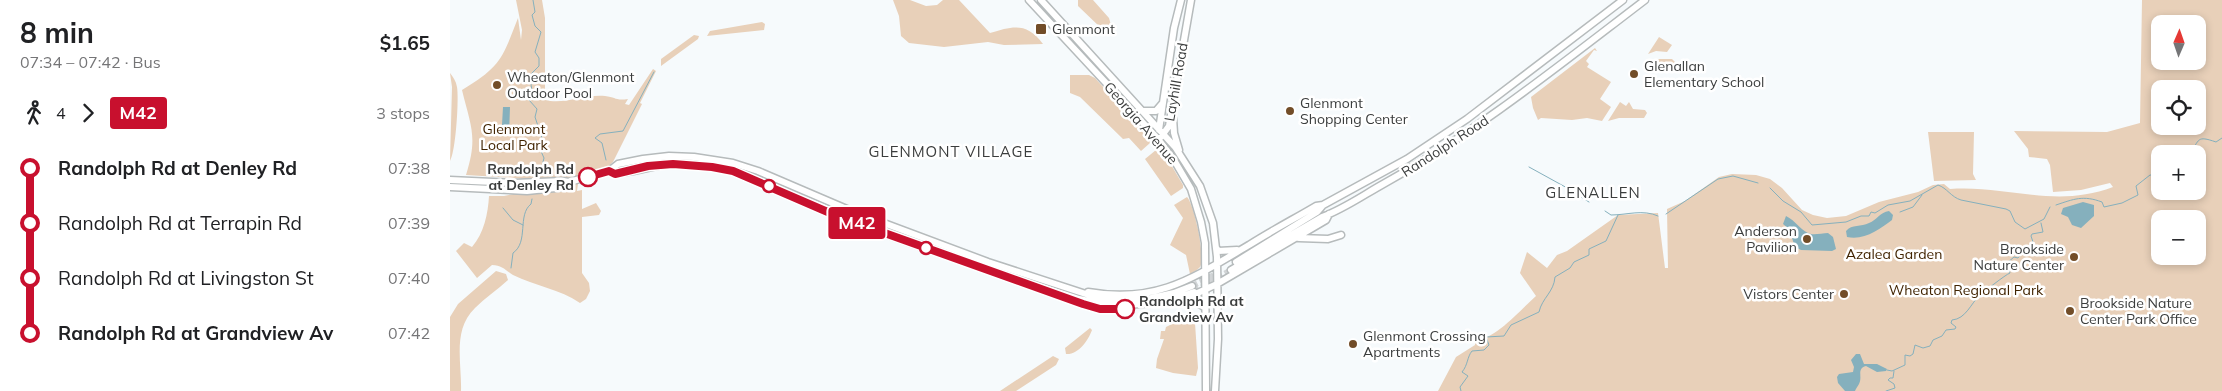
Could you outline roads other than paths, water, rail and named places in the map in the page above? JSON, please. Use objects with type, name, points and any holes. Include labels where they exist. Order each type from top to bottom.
[{"type":"main road","name":"Georgia Avenue","points":[[1029,0],[1158,139],[1180,170],[1194,197],[1204,238],[1206,391]]},
{"type":"main road","name":"Georgia Avenue","points":[[1041,0],[1161,131],[1180,154],[1204,193],[1212,223],[1218,264],[1218,339],[1215,391]]},
{"type":"main road","name":"Layhill Road","points":[[1158,139],[1161,131],[1163,100],[1174,28],[1181,0]]},
{"type":"main road","name":"Layhill Road","points":[[1161,131],[1169,126],[1191,0]]},
{"type":"main road","name":"Randolph Road","points":[[1623,0],[1467,119],[1407,159],[1323,205],[1317,212],[1231,268],[1411,168],[1485,121],[1645,0]]},
{"type":"main road","points":[[1142,111],[1156,111],[1163,100]]},
{"type":"main road","points":[[1174,102],[1174,129],[1180,154]]},
{"type":"main road","points":[[450,180],[514,183],[569,182],[609,171],[618,164],[627,161],[669,156],[694,157],[733,163],[758,171],[849,210],[1048,282],[1096,297],[1120,300],[1161,296],[1193,289],[1150,304],[1107,305],[1079,299],[1008,276]]},
{"type":"main road","points":[[609,171],[615,174],[648,166],[673,164],[712,167],[733,171],[837,216],[1100,309],[1144,309],[1174,303],[1194,302],[1201,304],[1205,308]]},
{"type":"main road","points":[[450,187],[534,191],[565,187],[569,182]]},
{"type":"main road","points":[[1048,282],[1094,293],[1136,294],[1167,289],[1205,272],[1316,206],[1323,205]]},
{"type":"main road","points":[[1174,303],[1217,284],[1326,220],[1329,214]]},
{"type":"main road","points":[[1288,242],[1303,237],[1325,239],[1341,235]]},
{"type":"main road","points":[[1216,248],[1218,251],[1223,252],[1243,248]]},
{"type":"water","points":[[503,107],[510,107],[509,136],[495,135],[495,125],[502,125]]},
{"type":"water","points":[[2083,202],[2094,205],[2094,216],[2081,228],[2072,225],[2068,217],[2061,214],[2063,208]]},
{"type":"water","points":[[1889,211],[1893,215],[1892,220],[1877,230],[1866,236],[1847,237],[1846,231],[1848,229],[1869,223]]},
{"type":"water","points":[[1786,216],[1808,233],[1828,233],[1833,237],[1836,249],[1832,251],[1801,250],[1795,247],[1789,229],[1783,224]]},
{"type":"water","points":[[1856,354],[1860,354],[1864,364],[1877,364],[1887,369],[1886,371],[1877,372],[1866,366],[1863,367],[1860,371],[1859,384],[1855,391],[1845,391],[1838,383],[1837,377],[1839,374],[1853,372],[1854,367],[1851,360]]},
{"type":"waterway","points":[[533,0],[535,12],[532,15],[535,26],[541,32],[535,52],[539,58],[539,66],[529,76],[532,92],[529,100],[537,109],[535,117],[544,144],[540,149],[544,158],[541,170],[544,171]]},
{"type":"waterway","points":[[606,160],[602,143],[595,138],[600,134],[623,131],[654,72]]},
{"type":"waterway","points":[[2195,145],[2202,139],[2216,142],[2222,138]]},
{"type":"waterway","points":[[1529,167],[1569,189]]},
{"type":"waterway","points":[[2056,205],[2084,198],[2102,202],[2104,207],[2122,203],[2138,195],[2136,186],[2151,175]]},
{"type":"waterway","points":[[1666,214],[1718,179],[1733,176],[1758,183]]},
{"type":"waterway","points":[[1770,188],[1783,201],[1801,212],[1812,225],[1846,222],[1861,216],[1869,216],[1871,212],[1875,213],[1888,205],[1910,201],[1938,185],[1961,200],[2010,211],[2015,222],[2025,229],[2044,219],[2050,207]]},
{"type":"waterway","points":[[1576,194],[1589,202]]},
{"type":"waterway","points":[[1900,212],[1913,207],[1922,195]]},
{"type":"waterway","points":[[511,268],[513,253],[521,242],[525,215],[532,199]]},
{"type":"waterway","points":[[503,208],[513,220],[523,225]]},
{"type":"waterway","points":[[1605,211],[1611,215],[1647,213],[1658,216]]},
{"type":"waterway","points":[[1461,391],[1460,387],[1468,376],[1462,372],[1472,351],[1484,350],[1489,345],[1486,337],[1504,336],[1511,325],[1539,312],[1555,277],[1570,268],[1574,262],[1589,255],[1589,249],[1606,241],[1618,215]]},
{"type":"waterway","points":[[1887,370],[1892,371],[1905,365],[1905,355],[1910,356],[1913,354],[1915,345],[1923,348],[1930,346],[1933,340],[1942,336],[1946,330],[1955,329],[1956,327],[1951,323],[1952,320],[1961,317],[1980,295],[2010,273],[2007,263],[2014,257],[2018,258],[2021,254],[2025,255],[2029,245],[2033,242],[2032,234],[2043,232],[2041,223]]},
{"type":"waterway","points":[[1886,391],[1895,388],[1894,384],[1888,380],[1893,378],[1894,371]]},
{"type":"tunnel","points":[[1194,292],[1231,270]]},
{"type":"tunnel","points":[[1192,286],[1220,272]]},
{"type":"place","name":"Glenmont","points":[[1041,29]]},
{"type":"place","name":"Glenallan Elementary School","points":[[1634,74]]},
{"type":"place","name":"Wheaton/Glenmont Outdoor Pool","points":[[497,85]]},
{"type":"place","name":"Glenmont Shopping Center","points":[[1290,111]]},
{"type":"place","name":"Randolph Rd at Denley Rd","points":[[588,177]]},
{"type":"place","name":"Anderson Pavilion","points":[[1807,239]]},
{"type":"place","name":"Brookside Nature Center","points":[[2074,257]]},
{"type":"place","name":"Vistors Center","points":[[1844,294]]},
{"type":"place","name":"Randolph Rd at Grandview Av","points":[[1125,309]]},
{"type":"place","name":"Brookside Nature Center Park Office","points":[[2070,311]]},
{"type":"place","name":"Glenmont Crossing Apartments","points":[[1353,344]]},
{"type":"district","name":"GLENMONT VILLAGE","points":[[951,152]]},
{"type":"district","name":"GLENALLEN","points":[[1593,193]]},
{"type":"park label","name":"Glenmont Local Park","points":[[514,138]]},
{"type":"park label","name":"Azalea Garden","points":[[1894,254]]},
{"type":"park label","name":"Wheaton Regional Park","points":[[1966,290]]}]
